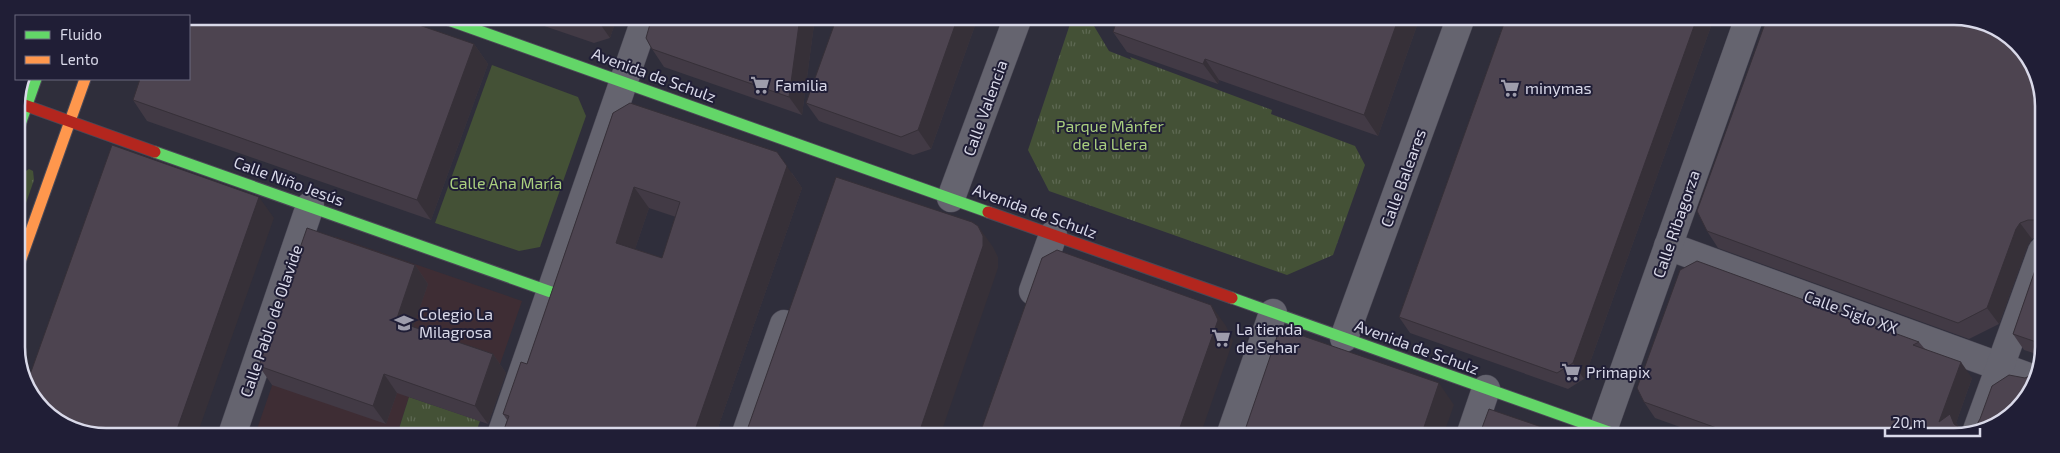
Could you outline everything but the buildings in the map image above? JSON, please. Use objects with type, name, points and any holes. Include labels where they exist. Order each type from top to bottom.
[{"type":"street","name":"Avenida de Schulz","points":[[465,25],[1597,428]]},
{"type":"street","points":[[503,428],[643,25]]},
{"type":"street","name":"Calle Valencia","points":[[951,198],[1015,25]]},
{"type":"street","name":"Calle Baleares","points":[[1344,338],[1459,25]]},
{"type":"street","name":"Calle Ribagorza","points":[[1613,428],[1668,246],[1747,25]]},
{"type":"street","points":[[26,97],[35,80]]},
{"type":"street","points":[[25,250],[85,80]]},
{"type":"street","name":"Calle Niño Jesús","points":[[25,104],[551,292]]},
{"type":"street","points":[[833,186],[842,160]]},
{"type":"street","name":"Calle Pablo de Olavide","points":[[234,428],[310,206]]},
{"type":"street","points":[[1024,316],[1053,234]]},
{"type":"street","name":"Calle Siglo XX","points":[[1668,246],[2029,377]]},
{"type":"street","points":[[1978,424],[2035,270]]},
{"type":"street","points":[[747,428],[794,297]]},
{"type":"street","points":[[1233,428],[1273,313]]},
{"type":"street","points":[[1473,428],[1486,389]]},
{"type":"shaded area","name":"Colegio La Milagrosa","points":[[336,237],[522,301],[498,370],[409,397],[399,428],[257,428],[320,246]]},
{"type":"green space","name":"Parque Mánfer de la Llera","points":[[1070,25],[1091,25],[1094,26],[1109,51],[1132,60],[1130,57],[1272,110],[1271,114],[1355,146],[1365,165],[1333,255],[1287,275],[1049,191],[1028,150]]},
{"type":"green space","name":"Calle Ana María","points":[[492,65],[578,97],[586,116],[540,247],[519,251],[435,223]]},
{"type":"green space","points":[[29,169],[33,171],[34,180],[25,206],[25,172]]},
{"type":"green space","points":[[409,397],[480,421],[478,428],[399,428]]},
{"type":"traffic: fast","points":[[462,25],[988,212]]},
{"type":"traffic: fast","points":[[25,110],[36,80]]},
{"type":"traffic: fast","points":[[155,152],[551,292]]},
{"type":"traffic: fast","points":[[1232,298],[1598,428]]},
{"type":"traffic: slow","points":[[25,248],[85,80]]},
{"type":"traffic: jam","points":[[25,105],[155,152]]},
{"type":"traffic: jam","points":[[988,212],[1232,298]]},
{"type":"place","name":"Familia","points":[[760,85]]},
{"type":"place","name":"minymas","points":[[1510,88]]},
{"type":"place","name":"Colegio La Milagrosa","points":[[404,323]]},
{"type":"place","name":"La tienda de Sehar","points":[[1221,338]]},
{"type":"place","name":"Primapix","points":[[1571,372]]}]
